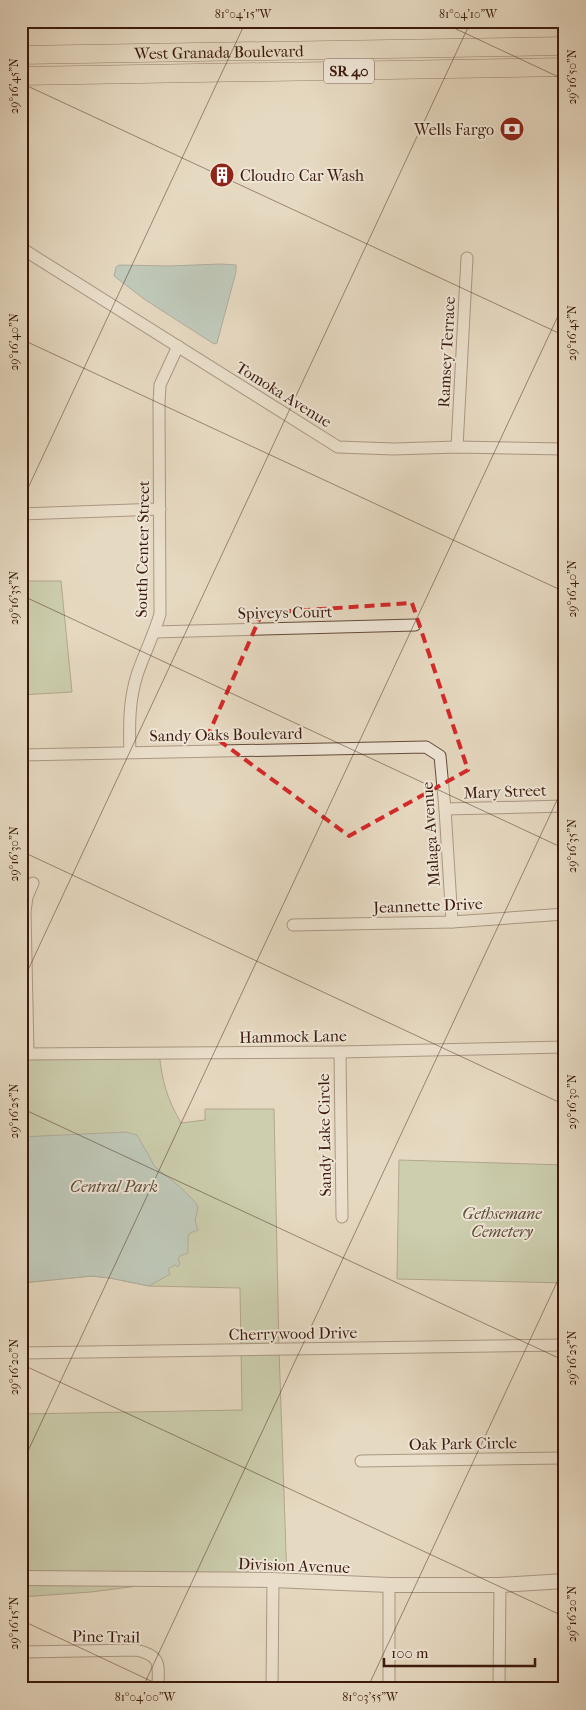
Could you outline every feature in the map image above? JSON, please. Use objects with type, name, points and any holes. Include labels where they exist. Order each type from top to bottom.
[{"type":"main road","name":"West Granada Boulevard","points":[[21,55],[565,46]]},
{"type":"main road","name":"West Granada Boulevard","points":[[21,76],[565,67]]},
{"type":"street","points":[[258,52],[259,72]]},
{"type":"street","name":"Tomoka Avenue","points":[[21,248],[338,447],[394,449],[457,447],[565,449]]},
{"type":"street","name":"Ramsey Terrace","points":[[457,447],[467,258]]},
{"type":"street","name":"South Center Street","points":[[130,752],[129,717],[137,676],[155,632],[160,614],[160,385],[178,346]]},
{"type":"street","points":[[21,514],[160,509]]},
{"type":"street","name":"Spiveys Court","points":[[155,632],[415,625]]},
{"type":"street","name":"Sandy Oaks Boulevard","points":[[21,755],[426,746],[430,749]]},
{"type":"street","name":"Malaga Avenue","points":[[430,749],[440,756],[452,922]]},
{"type":"street","name":"Mary Street","points":[[445,809],[565,806]]},
{"type":"street","points":[[25,1054],[26,912],[27,897],[32,883]]},
{"type":"street","name":"Jeannette Drive","points":[[293,924],[452,922],[565,914]]},
{"type":"street","name":"Hammock Lane","points":[[25,1054],[340,1052],[565,1047]]},
{"type":"street","name":"Sandy Lake Circle","points":[[340,1052],[342,1217]]},
{"type":"street","name":"Cherrywood Drive","points":[[21,1353],[565,1345]]},
{"type":"street","name":"Oak Park Circle","points":[[361,1461],[565,1458]]},
{"type":"street","name":"Division Avenue","points":[[21,1578],[273,1580],[389,1585],[500,1585],[565,1581]]},
{"type":"street","points":[[272,1689],[273,1580]]},
{"type":"street","points":[[389,1585],[389,1689]]},
{"type":"street","points":[[499,1689],[500,1585]]},
{"type":"street","name":"Pine Trail","points":[[23,1652],[136,1650],[150,1653],[158,1662],[158,1689]]},
{"type":"highlighted area","points":[[412,603],[468,770],[349,836],[209,733],[262,613]]},
{"type":"green space","points":[[21,581],[61,581],[72,692],[21,695]]},
{"type":"green space","name":"Central Park","points":[[159,1053],[166,1090],[181,1123],[205,1120],[205,1109],[274,1109],[279,1349],[287,1581],[21,1579],[21,1414],[242,1410],[240,1288],[149,1286],[92,1276],[21,1283],[21,1054]]},
{"type":"green space","name":"Gethsemane Cemetery","points":[[399,1160],[565,1165],[565,1283],[397,1279]]},
{"type":"green space","points":[[21,1584],[145,1585],[91,1592],[21,1597]]},
{"type":"water","points":[[119,265],[236,265],[236,272],[217,343],[214,344],[144,299],[114,276],[116,267]]},
{"type":"water","points":[[125,1132],[137,1135],[155,1167],[196,1203],[198,1208],[195,1221],[198,1230],[190,1233],[188,1237],[188,1253],[180,1256],[178,1267],[175,1265],[168,1269],[170,1274],[149,1286],[92,1276],[21,1283],[21,1137]]},
{"type":"place","name":"Wells Fargo","points":[[512,129]]},
{"type":"place","name":"Cloud10 Car Wash","points":[[222,175]]}]
